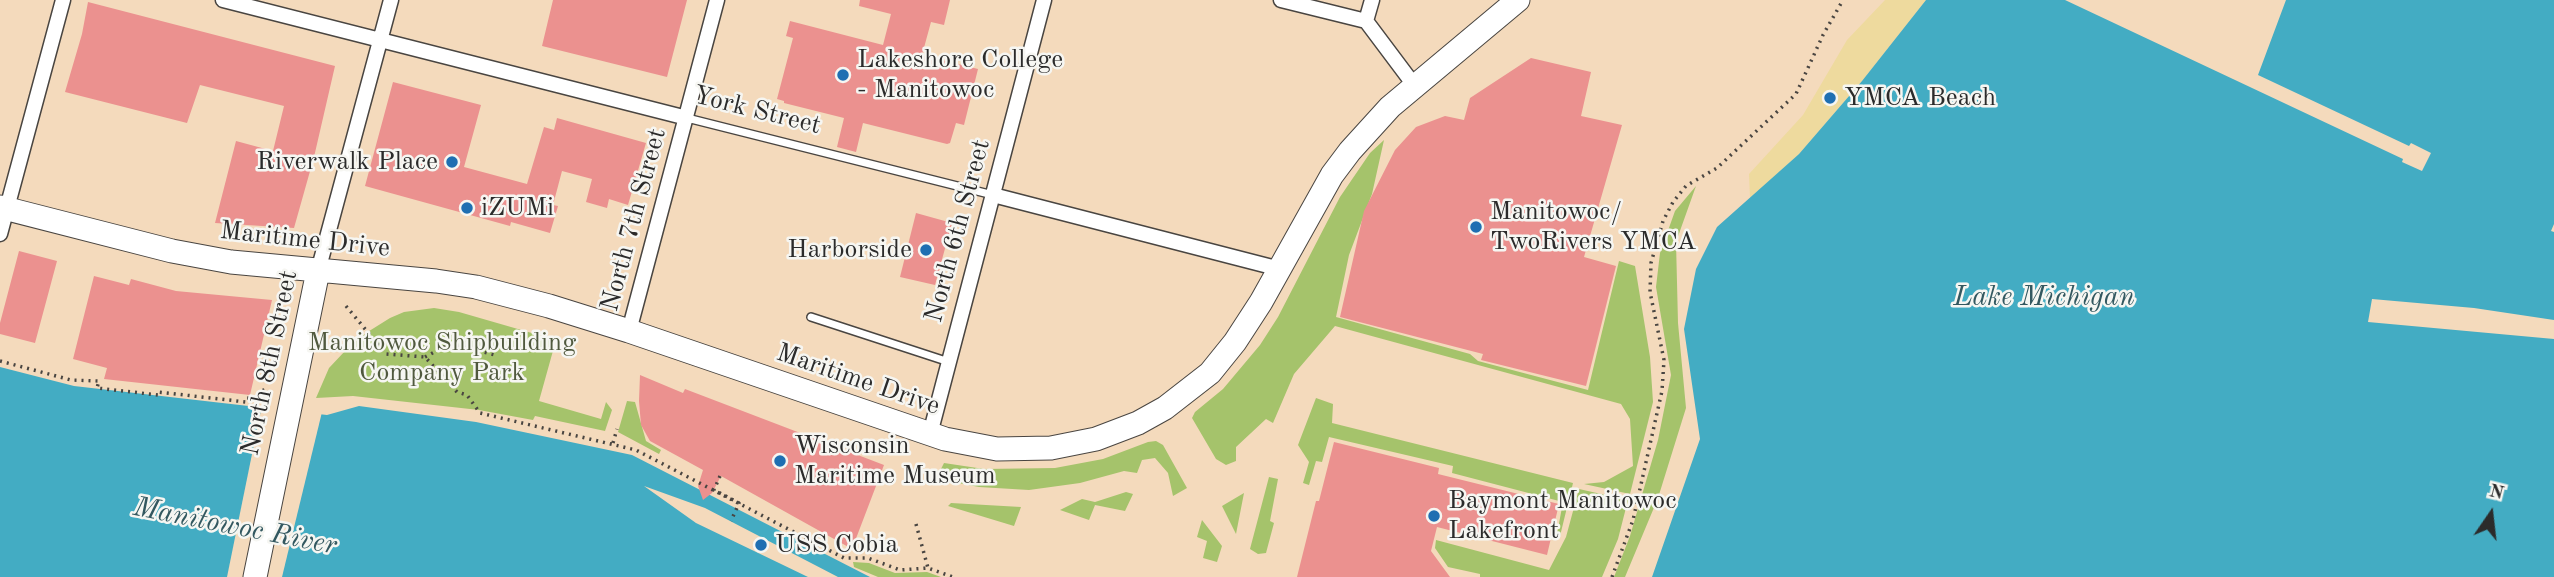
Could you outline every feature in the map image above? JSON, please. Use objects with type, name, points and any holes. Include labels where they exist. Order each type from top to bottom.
[{"type":"main road","name":"Maritime Drive","points":[[3,208],[185,254],[231,262],[476,287],[550,306],[930,434],[984,447],[1035,449],[1080,443],[1138,423],[1165,408],[1210,373],[1235,342],[1280,269],[1332,175],[1366,132],[1414,85],[1518,0]]},
{"type":"main road","name":"North 8th Street","points":[[255,577],[318,271]]},
{"type":"street","points":[[0,234],[3,208],[63,0]]},
{"type":"street","name":"York Street","points":[[223,0],[687,118]]},
{"type":"street","name":"North 8th Street","points":[[318,271],[391,0]]},
{"type":"street","name":"North 7th Street","points":[[629,331],[718,0]]},
{"type":"street","name":"North 6th Street","points":[[930,434],[1044,0]]},
{"type":"street","points":[[1281,0],[1366,21],[1414,85]]},
{"type":"street","points":[[1366,21],[1372,0]]},
{"type":"street","name":"York Street","points":[[993,195],[1280,269]]},
{"type":"lane","name":"York Street","points":[[687,118],[993,195]]},
{"type":"lane","points":[[811,317],[949,362]]},
{"type":"path","points":[[1612,577],[1633,520],[1662,391],[1664,360],[1650,292],[1651,263],[1663,221],[1672,202],[1686,186],[1717,168],[1796,94],[1843,0]]},
{"type":"path","points":[[346,306],[386,354],[425,357],[444,346],[460,346],[495,355]]},
{"type":"path","points":[[425,357],[457,392],[467,395],[480,413],[636,450],[844,558],[868,558],[900,570],[928,568],[953,577]]},
{"type":"path","points":[[0,361],[71,380],[99,381],[97,388],[246,402],[247,398],[257,399],[260,391],[268,389]]},
{"type":"path","points":[[613,443],[617,429]]},
{"type":"path","points":[[720,476],[714,490],[739,503],[731,521]]},
{"type":"path","points":[[916,524],[928,568]]},
{"type":"green space","points":[[1384,140],[1372,194],[1349,255],[1336,317],[1470,354],[1478,361],[1588,390],[1619,261],[1635,266],[1650,357],[1653,402],[1630,494],[1584,484],[1604,482],[1633,466],[1630,419],[1621,404],[1335,326],[1294,374],[1273,423],[1266,419],[1236,447],[1236,461],[1226,465],[1216,459],[1192,418],[1195,412],[1223,389],[1260,345],[1278,317],[1340,197],[1370,153]]},
{"type":"green space","points":[[1696,186],[1676,242],[1678,323],[1686,408],[1658,498],[1625,577],[1614,577],[1630,536],[1658,440],[1671,375],[1656,287],[1660,253],[1675,211]]},
{"type":"green space","name":"Manitowoc Shipbuilding Company Park","points":[[434,308],[459,312],[556,340],[539,401],[601,419],[606,402],[612,410],[605,431],[535,416],[533,420],[479,410],[353,396],[316,398],[329,368],[366,333],[404,312]]},
{"type":"green space","points":[[1316,398],[1333,404],[1332,423],[1573,483],[1560,536],[1557,534],[1563,502],[1452,473],[1453,466],[1329,437],[1322,462],[1316,461],[1309,485],[1303,483],[1309,462],[1298,445]]},
{"type":"green space","points":[[627,401],[635,402],[646,441],[661,450],[659,454],[618,432]]},
{"type":"green space","points":[[1156,441],[1163,445],[1187,488],[1173,496],[1168,473],[1155,458],[1142,460],[1137,473],[1124,471],[1080,483],[1029,490],[979,487],[932,478],[933,470],[940,471],[944,463],[984,469],[1055,468],[1103,459]]},
{"type":"green space","points":[[1269,477],[1278,479],[1270,521],[1274,523],[1266,553],[1258,554],[1250,549]]},
{"type":"green space","points":[[1579,489],[1628,500],[1618,539],[1602,577],[1480,577],[1480,574],[1448,567],[1435,548],[1436,540],[1549,570],[1566,537]]},
{"type":"green space","points":[[1126,492],[1133,494],[1125,511],[1095,505],[1089,520],[1060,510],[1082,499],[1095,502]]},
{"type":"green space","points":[[1244,493],[1236,534],[1222,506]]},
{"type":"green space","points":[[951,503],[1021,507],[1014,526],[948,506]]},
{"type":"green space","points":[[1202,520],[1222,546],[1217,562],[1203,558],[1207,541],[1197,537]]},
{"type":"green space","points":[[853,562],[869,563],[895,573],[927,572],[941,577],[878,577],[854,567]]},
{"type":"sand","name":"YMCA Beach","points":[[1885,0],[1926,0],[1862,81],[1799,154],[1750,198],[1749,174],[1803,115],[1847,40]]},
{"type":"water","name":"Lake Michigan","points":[[1926,0],[2065,0],[2403,159],[2402,162],[2422,171],[2431,153],[2411,143],[2409,146],[2258,75],[2286,0],[2554,0],[2554,224],[2551,231],[2554,232],[2554,320],[2474,308],[2372,299],[2368,322],[2554,339],[2554,577],[1652,577],[1700,439],[1684,329],[1696,269],[1717,227],[1799,154],[1862,81]]},
{"type":"water","name":"Manitowoc River","points":[[0,367],[74,386],[327,415],[359,406],[476,422],[632,455],[870,577],[838,577],[705,508],[644,486],[696,523],[808,577],[0,577]]},
{"type":"pier","points":[[262,405],[322,412],[282,577],[227,577]]},
{"type":"building","points":[[553,0],[687,0],[667,77],[542,46]]},
{"type":"building","points":[[860,0],[950,0],[944,25],[931,22],[922,55],[978,69],[964,125],[956,123],[950,143],[863,123],[856,152],[837,147],[844,118],[777,99],[793,38],[786,36],[790,21],[883,45],[891,14],[859,6]]},
{"type":"building","points":[[88,2],[335,66],[294,228],[215,223],[236,141],[273,151],[284,106],[200,85],[187,123],[65,92],[82,34]]},
{"type":"building","name":"Manitowoc/ TwoRivers YMCA","points":[[1531,58],[1591,72],[1581,116],[1622,125],[1584,257],[1616,266],[1586,386],[1481,360],[1483,354],[1340,317],[1364,211],[1395,150],[1416,127],[1445,116],[1464,120],[1470,98]]},
{"type":"building","points":[[393,82],[481,105],[464,167],[527,184],[544,127],[554,130],[557,118],[646,143],[628,205],[609,199],[607,208],[586,202],[592,179],[562,171],[553,205],[558,206],[550,233],[511,222],[510,226],[365,186]]},
{"type":"building","name":"Harborside","points":[[916,213],[952,223],[935,285],[900,277]]},
{"type":"building","points":[[19,251],[57,261],[35,343],[0,334],[0,323]]},
{"type":"building","points":[[94,276],[129,285],[131,279],[176,291],[272,300],[250,395],[104,379],[107,368],[73,359]]},
{"type":"building","name":"Wisconsin Maritime Museum","points":[[640,375],[683,393],[685,389],[884,465],[852,549],[721,476],[712,493],[703,500],[698,486],[703,470],[650,441],[641,425]]},
{"type":"building","name":"Baymont Manitowoc Lakefront","points":[[1334,442],[1439,468],[1438,474],[1559,504],[1547,555],[1437,527],[1431,551],[1450,577],[1297,577]]},
{"type":"place","name":"Lakeshore College - Manitowoc","points":[[843,75]]},
{"type":"place","name":"YMCA Beach","points":[[1830,98]]},
{"type":"place","name":"Riverwalk Place","points":[[452,162]]},
{"type":"place","name":"iZUMi","points":[[467,208]]},
{"type":"place","name":"Manitowoc/ TwoRivers YMCA","points":[[1476,227]]},
{"type":"place","name":"Harborside","points":[[926,250]]},
{"type":"place","name":"Wisconsin Maritime Museum","points":[[780,461]]},
{"type":"place","name":"Baymont Manitowoc Lakefront","points":[[1434,516]]},
{"type":"place","name":"USS Cobia","points":[[761,545]]}]
